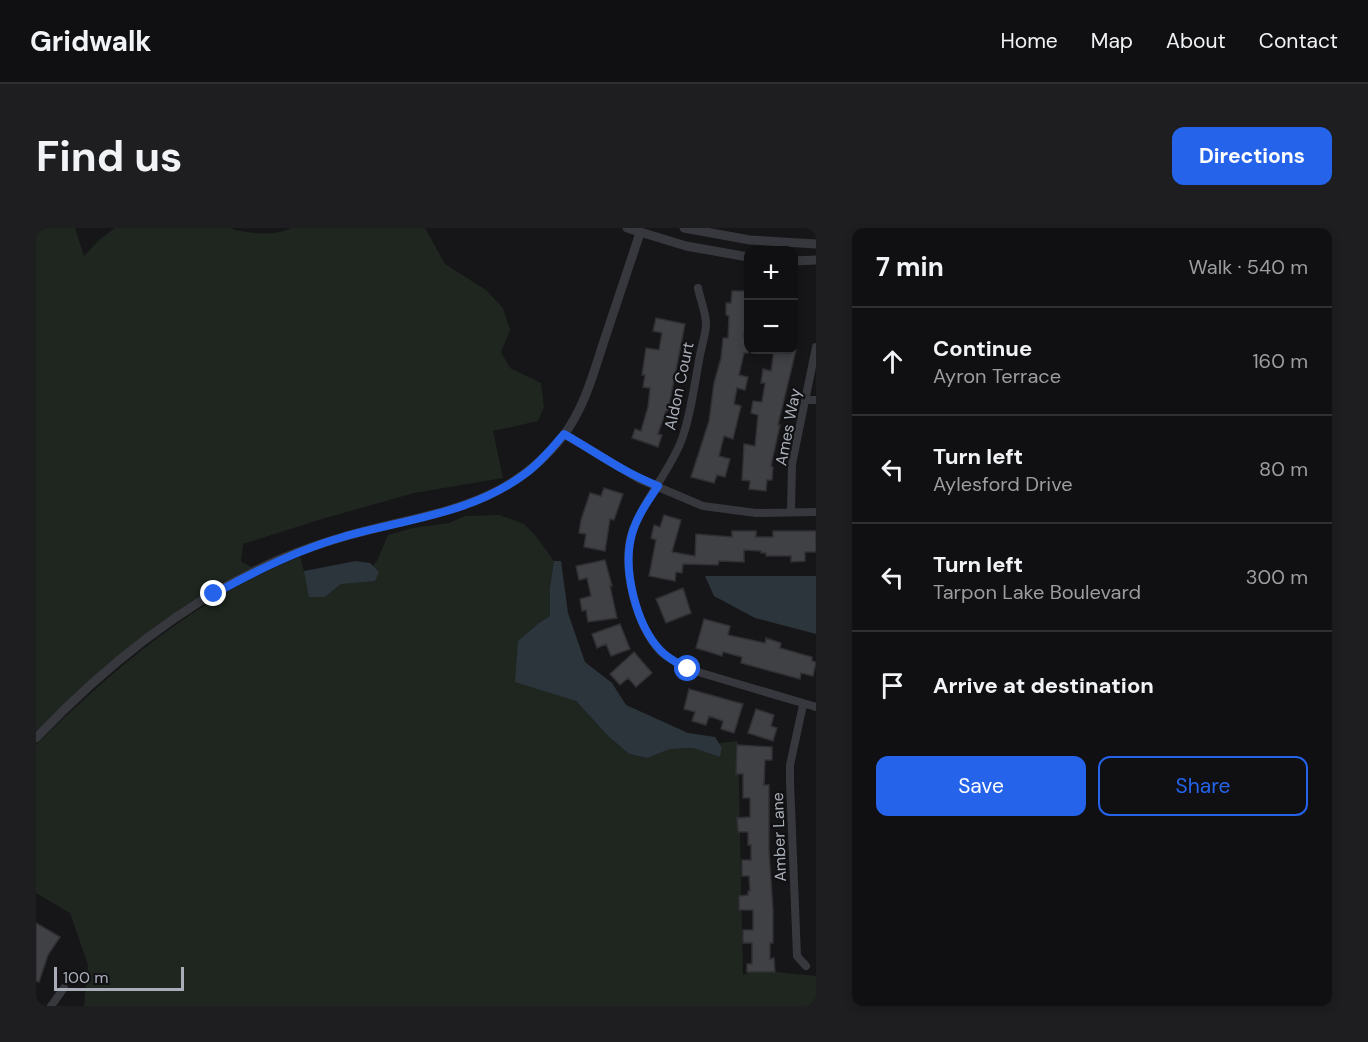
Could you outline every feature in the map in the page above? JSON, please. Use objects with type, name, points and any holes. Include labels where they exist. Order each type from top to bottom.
[{"type":"street","points":[[627,228],[697,248],[744,256]]},
{"type":"street","points":[[684,228],[750,240],[816,244]]},
{"type":"street","points":[[36,738],[73,701],[137,647],[214,594],[282,559],[314,546],[443,513],[484,499],[543,459],[576,416],[590,384],[641,231]]},
{"type":"street","points":[[798,261],[816,260]]},
{"type":"street","name":"Aldon Court","points":[[698,288],[706,323],[700,356],[681,442],[658,486],[640,513],[632,533],[627,555],[632,588],[644,625],[661,651],[668,657],[688,669],[816,707]]},
{"type":"street","name":"Ames Way","points":[[791,512],[792,464],[816,347]]},
{"type":"street","points":[[806,400],[816,400]]},
{"type":"street","points":[[564,434],[639,479],[703,506],[756,513],[816,512]]},
{"type":"street","name":"Amber Lane","points":[[803,705],[790,765],[790,782],[797,956],[806,966]]},
{"type":"street","points":[[51,1006],[64,988]]},
{"type":"shaded area","points":[[36,228],[75,228],[84,256],[100,239],[115,228],[232,228],[263,234],[277,233],[291,228],[425,228],[445,264],[486,290],[503,308],[510,330],[501,352],[510,368],[541,383],[544,407],[538,421],[493,431],[503,478],[414,493],[243,544],[241,562],[252,567],[193,601],[138,640],[36,731]]},
{"type":"shaded area","points":[[499,515],[524,524],[554,561],[550,587],[550,616],[539,623],[553,693],[576,701],[608,736],[629,754],[647,758],[670,749],[693,748],[720,757],[722,748],[719,743],[738,741],[743,975],[755,970],[816,976],[816,1006],[84,1006],[88,965],[70,913],[36,893],[36,745],[95,689],[158,638],[192,614],[262,573],[300,557],[304,571],[325,597],[341,584],[379,572],[372,566],[377,561],[388,535],[413,528],[449,523],[465,516]]},
{"type":"shaded area","points":[[356,561],[370,563],[379,572],[375,581],[341,584],[325,597],[309,597],[304,571]]},
{"type":"shaded area","points":[[554,561],[561,561],[568,613],[585,662],[612,683],[626,705],[688,733],[715,737],[722,748],[720,757],[693,748],[670,749],[647,758],[629,754],[608,736],[576,701],[515,682],[518,641],[550,616],[550,587]]},
{"type":"shaded area","points":[[705,576],[816,576],[816,634],[755,618],[714,596]]},
{"type":"building","points":[[732,291],[744,291],[744,353],[739,375],[748,377],[745,390],[737,388],[734,404],[741,406],[733,439],[724,436],[719,456],[730,459],[725,477],[717,475],[714,483],[691,477],[709,421],[723,338],[728,338],[729,316],[726,315],[726,303],[731,303]]},
{"type":"building","points":[[656,318],[685,324],[668,411],[666,411],[658,434],[662,435],[658,447],[632,438],[635,429],[641,431],[648,407],[650,388],[643,387],[645,375],[642,375],[646,348],[659,350],[662,333],[653,331]]},
{"type":"building","points":[[773,354],[795,354],[778,425],[780,425],[771,466],[773,467],[772,480],[767,480],[766,491],[749,489],[750,481],[742,480],[744,444],[755,446],[758,415],[751,413],[753,401],[762,402],[765,383],[761,383],[763,369],[771,371]]},
{"type":"building","points":[[604,488],[623,494],[614,520],[610,519],[605,551],[584,547],[586,534],[579,533],[590,493],[601,496]]},
{"type":"building","points":[[664,515],[681,520],[672,552],[695,556],[696,534],[732,537],[732,531],[756,531],[756,537],[773,537],[773,531],[816,531],[816,552],[805,552],[805,561],[791,562],[791,556],[766,556],[766,553],[761,553],[761,551],[744,550],[744,562],[719,561],[718,565],[683,564],[682,573],[676,572],[675,581],[649,576],[656,540],[651,538],[654,525],[660,527]]},
{"type":"building","points":[[605,560],[617,618],[588,622],[586,610],[582,611],[580,599],[591,596],[587,578],[579,580],[576,566]]},
{"type":"building","points":[[683,588],[691,613],[666,623],[656,599]]},
{"type":"building","points":[[704,619],[730,626],[728,635],[765,643],[766,638],[781,643],[780,648],[812,657],[812,661],[816,662],[813,676],[801,673],[800,679],[741,663],[742,657],[723,652],[722,656],[696,648]]},
{"type":"building","points":[[620,624],[630,649],[611,656],[606,644],[597,648],[592,634]]},
{"type":"building","points":[[634,652],[652,673],[636,687],[628,678],[620,685],[610,674]]},
{"type":"building","points":[[689,689],[743,704],[734,733],[721,729],[723,721],[709,716],[706,725],[692,721],[695,712],[684,709]]},
{"type":"building","points":[[756,709],[774,715],[771,726],[777,728],[773,741],[748,733]]},
{"type":"building","points":[[737,745],[772,747],[772,760],[765,760],[764,785],[769,785],[769,850],[773,910],[773,943],[770,943],[770,959],[774,958],[775,972],[747,972],[747,964],[752,964],[752,943],[743,943],[743,930],[753,930],[753,910],[739,910],[739,896],[748,895],[750,891],[749,876],[742,876],[742,860],[751,860],[751,845],[748,845],[748,832],[738,832],[737,818],[750,817],[750,798],[743,798],[743,774],[736,774]]},
{"type":"building","points":[[36,923],[60,937],[48,955],[39,982],[36,981]]},
{"type":"route","points":[[214,594],[246,576],[314,546],[443,513],[484,499],[513,483],[543,459],[564,434],[639,479],[658,486],[640,513],[632,533],[627,555],[628,565],[632,588],[644,625],[661,651],[675,663],[688,669]]}]
